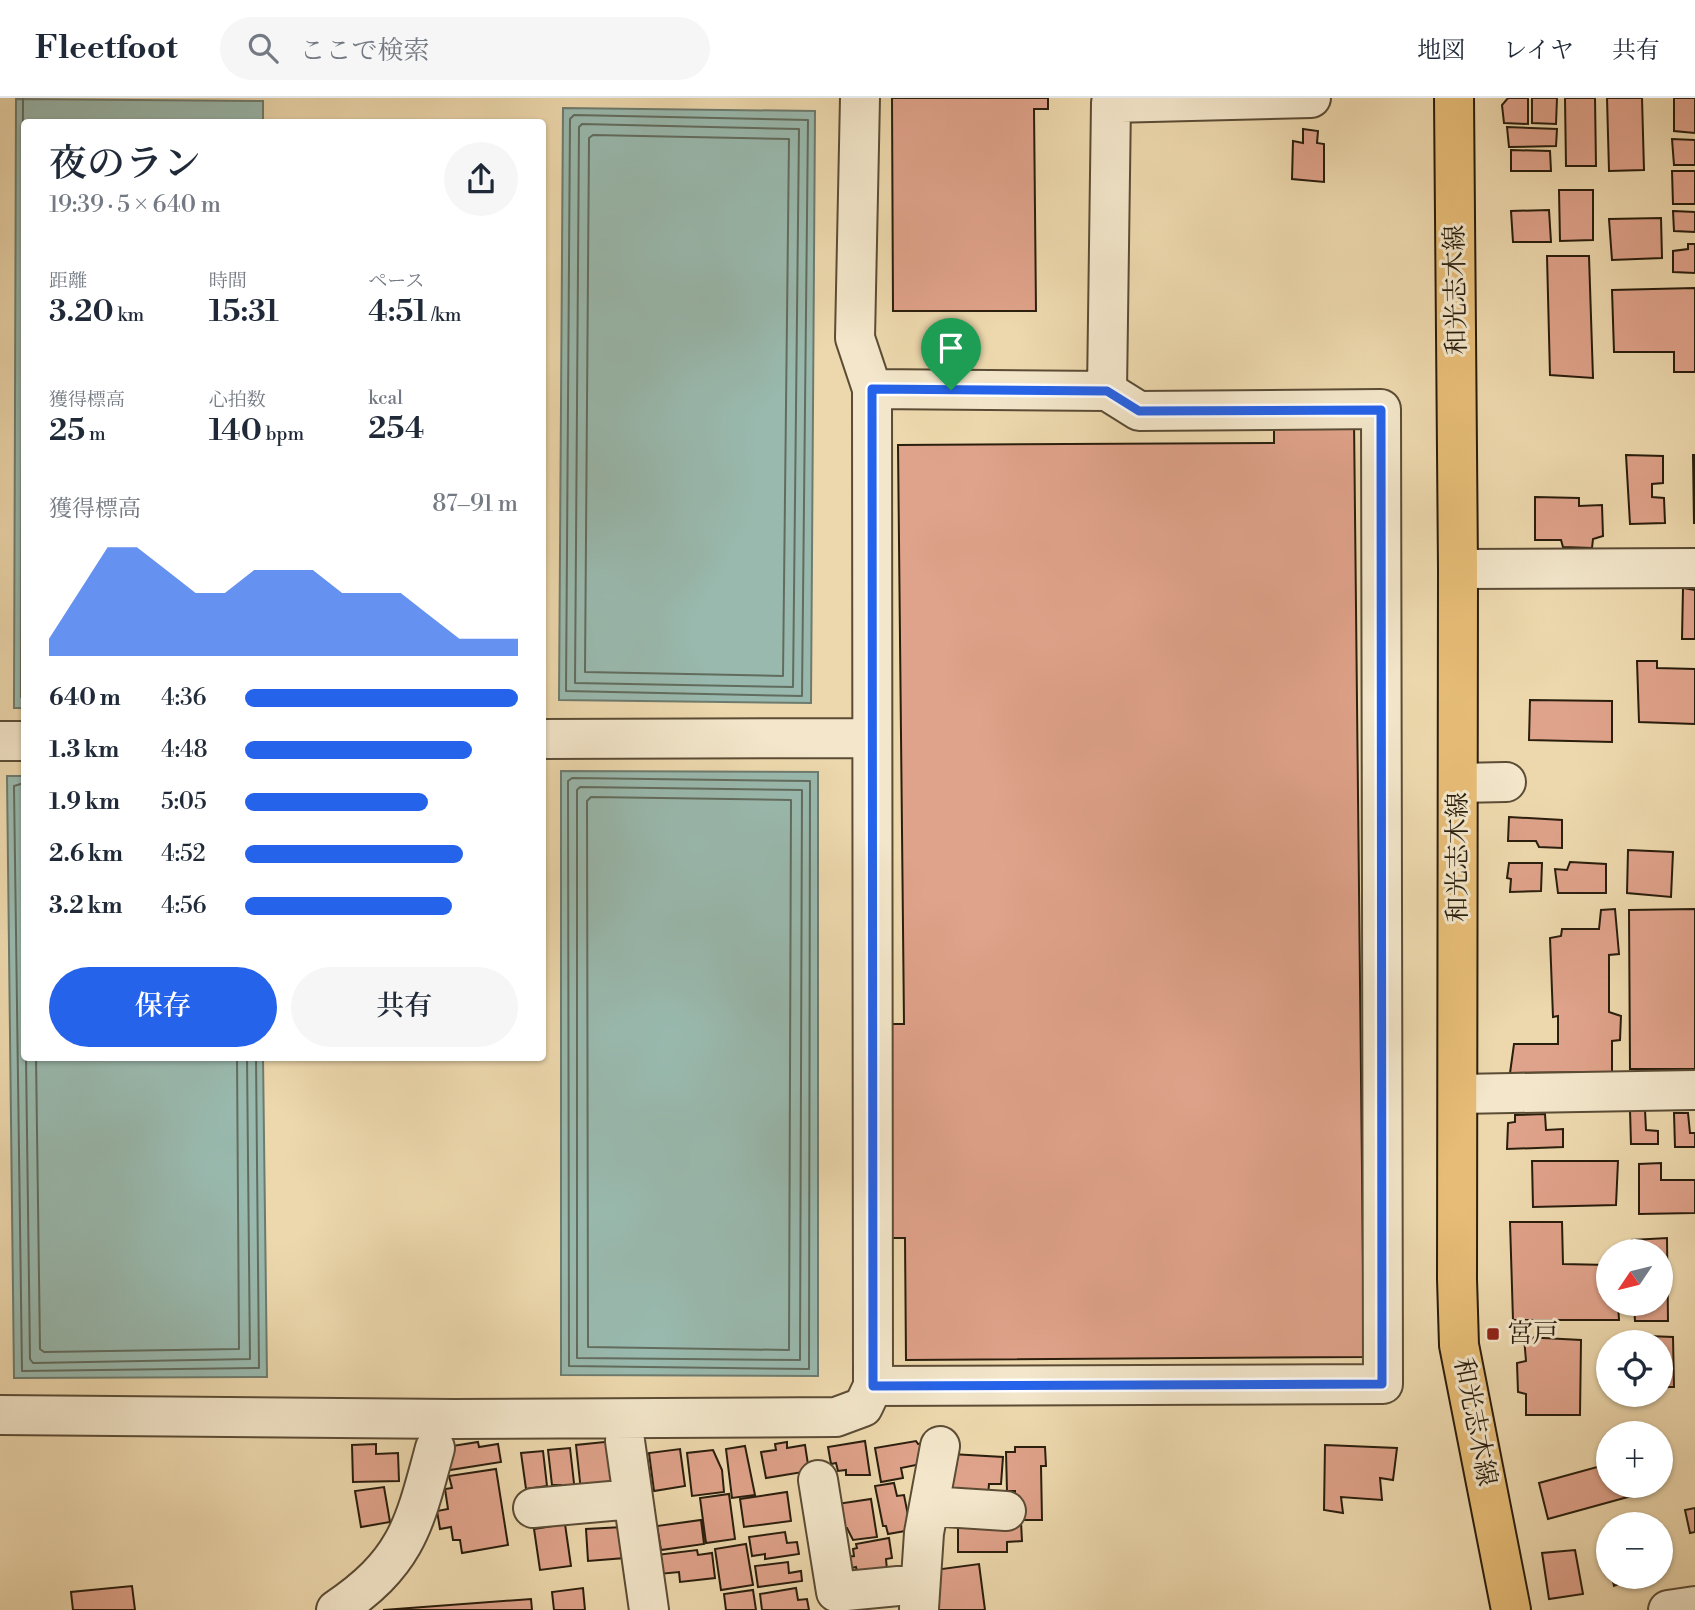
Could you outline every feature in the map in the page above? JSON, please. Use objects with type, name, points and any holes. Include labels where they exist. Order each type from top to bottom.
[{"type":"main road","name":"和光志木線","points":[[1454,98],[1460,1345],[1511,1610]]},
{"type":"street","points":[[0,1415],[440,1419],[836,1417],[863,1407],[873,1386],[872,389],[855,338],[860,98]]},
{"type":"street","points":[[1107,391],[1111,100],[1311,98]]},
{"type":"street","points":[[872,389],[1107,391],[1139,411],[1381,410],[1382,1384],[873,1386]]},
{"type":"street","points":[[1458,569],[1695,568]]},
{"type":"street","points":[[546,739],[872,738]]},
{"type":"street","points":[[0,741],[21,741]]},
{"type":"street","points":[[1458,783],[1506,782]]},
{"type":"street","points":[[1458,1094],[1695,1090]]},
{"type":"street","points":[[625,1441],[649,1610]]},
{"type":"street","points":[[818,1480],[836,1592],[919,1597],[929,1506],[940,1446]]},
{"type":"street","points":[[336,1610],[364,1591],[409,1536],[435,1448]]},
{"type":"street","points":[[533,1508],[633,1499]]},
{"type":"street","points":[[929,1506],[1006,1511]]},
{"type":"street","points":[[1668,1610],[1695,1606]]},
{"type":"water","points":[[16,99],[263,101],[263,119],[21,119],[21,708],[14,708]]},
{"type":"water","points":[[563,108],[815,111],[811,703],[559,700]]},
{"type":"water","points":[[561,771],[818,772],[818,1376],[561,1375]]},
{"type":"water","points":[[7,776],[21,776],[21,1061],[263,1061],[267,1377],[14,1378]]},
{"type":"building","points":[[892,98],[1048,98],[1048,109],[1034,109],[1036,311],[893,311]]},
{"type":"building","points":[[1508,98],[1528,98],[1528,124],[1504,123],[1502,105]]},
{"type":"building","points":[[1532,98],[1557,98],[1556,124],[1532,123]]},
{"type":"building","points":[[1565,98],[1595,98],[1596,166],[1566,166]]},
{"type":"building","points":[[1607,98],[1642,98],[1644,170],[1609,171]]},
{"type":"building","points":[[1674,98],[1695,98],[1695,133],[1674,131]]},
{"type":"building","points":[[1507,127],[1557,129],[1556,146],[1509,147]]},
{"type":"building","points":[[1303,129],[1318,131],[1317,143],[1324,144],[1324,182],[1292,179],[1293,141],[1303,143]]},
{"type":"building","points":[[1672,139],[1695,140],[1695,165],[1674,165]]},
{"type":"building","points":[[1511,150],[1550,151],[1551,171],[1511,171]]},
{"type":"building","points":[[1672,171],[1695,171],[1695,204],[1673,204]]},
{"type":"building","points":[[1559,190],[1593,190],[1593,240],[1560,241]]},
{"type":"building","points":[[1549,210],[1551,242],[1513,242],[1511,211]]},
{"type":"building","points":[[1673,211],[1695,212],[1695,232],[1674,231]]},
{"type":"building","points":[[1661,218],[1662,258],[1612,260],[1609,219]]},
{"type":"building","points":[[1688,244],[1695,244],[1695,273],[1673,272],[1673,251],[1688,249]]},
{"type":"building","points":[[1547,256],[1589,256],[1593,378],[1550,375]]},
{"type":"building","points":[[1695,288],[1695,372],[1674,372],[1674,352],[1614,352],[1612,290]]},
{"type":"building","points":[[1274,420],[1354,420],[1364,1357],[906,1360],[905,1238],[880,1238],[878,1024],[904,1024],[898,445],[1274,443]]},
{"type":"building","points":[[1626,455],[1663,456],[1663,483],[1652,484],[1652,497],[1664,498],[1665,523],[1630,524]]},
{"type":"building","points":[[1693,455],[1695,455],[1694,524]]},
{"type":"building","points":[[1535,497],[1579,498],[1579,506],[1602,505],[1603,536],[1593,539],[1592,548],[1563,547],[1561,540],[1535,540]]},
{"type":"building","points":[[1683,588],[1695,590],[1695,639],[1682,639]]},
{"type":"building","points":[[1637,661],[1657,661],[1657,668],[1695,669],[1695,724],[1639,722]]},
{"type":"building","points":[[1530,700],[1612,701],[1612,742],[1529,740]]},
{"type":"building","points":[[1509,817],[1562,820],[1562,848],[1539,847],[1536,841],[1508,841]]},
{"type":"building","points":[[1628,850],[1673,852],[1671,897],[1627,893]]},
{"type":"building","points":[[1570,862],[1606,864],[1606,893],[1558,893],[1555,869],[1567,870]]},
{"type":"building","points":[[1509,863],[1542,863],[1541,891],[1510,892],[1511,879],[1507,878]]},
{"type":"building","points":[[1615,909],[1619,954],[1609,955],[1609,1012],[1621,1016],[1620,1040],[1612,1041],[1612,1072],[1510,1073],[1514,1044],[1558,1044],[1558,1016],[1553,1017],[1550,938],[1561,936],[1562,929],[1599,929],[1601,910]]},
{"type":"building","points":[[1695,909],[1695,1069],[1630,1069],[1629,910]]},
{"type":"building","points":[[1630,1110],[1645,1110],[1646,1130],[1658,1131],[1658,1144],[1631,1144]]},
{"type":"building","points":[[1674,1113],[1688,1113],[1690,1133],[1695,1133],[1695,1147],[1675,1147]]},
{"type":"building","points":[[1545,1114],[1546,1130],[1563,1129],[1563,1147],[1507,1149],[1508,1123],[1515,1122],[1515,1115]]},
{"type":"building","points":[[1532,1161],[1618,1161],[1616,1205],[1533,1207]]},
{"type":"building","points":[[1661,1163],[1661,1180],[1695,1180],[1695,1213],[1639,1214],[1639,1164]]},
{"type":"building","points":[[1510,1222],[1562,1222],[1563,1264],[1596,1265],[1596,1316],[1619,1316],[1619,1320],[1513,1320]]},
{"type":"building","points":[[1635,1316],[1668,1316],[1668,1321],[1635,1321]]},
{"type":"building","points":[[1524,1337],[1581,1340],[1580,1415],[1526,1415],[1526,1394],[1518,1392],[1517,1363],[1526,1361]]},
{"type":"building","points":[[614,1441],[619,1487],[581,1491],[576,1445]]},
{"type":"building","points":[[865,1441],[870,1475],[846,1475],[846,1470],[838,1471],[836,1463],[831,1464],[828,1447]]},
{"type":"building","points":[[916,1441],[918,1444],[924,1443],[921,1464],[901,1468],[903,1478],[881,1482],[875,1448]]},
{"type":"building","points":[[478,1442],[479,1447],[498,1444],[501,1462],[450,1470],[446,1447]]},
{"type":"building","points":[[787,1442],[787,1448],[805,1445],[809,1471],[766,1478],[761,1452],[776,1450],[775,1444]]},
{"type":"building","points":[[376,1444],[376,1454],[398,1453],[399,1481],[353,1482],[352,1445]]},
{"type":"building","points":[[1325,1445],[1397,1448],[1393,1480],[1380,1478],[1382,1500],[1341,1497],[1343,1513],[1324,1510]]},
{"type":"building","points":[[745,1446],[755,1495],[732,1498],[726,1449]]},
{"type":"building","points":[[1015,1447],[1045,1447],[1046,1466],[1041,1466],[1042,1520],[1016,1520],[1015,1491],[1007,1491],[1006,1452],[1015,1452]]},
{"type":"building","points":[[570,1448],[575,1492],[562,1493],[561,1485],[552,1485],[548,1450]]},
{"type":"building","points":[[680,1449],[685,1486],[654,1491],[649,1453]]},
{"type":"building","points":[[713,1450],[722,1470],[724,1492],[692,1496],[687,1453]]},
{"type":"building","points":[[543,1451],[547,1486],[526,1489],[521,1453]]},
{"type":"building","points":[[951,1454],[1003,1457],[1001,1484],[989,1484],[988,1496],[949,1494]]},
{"type":"building","points":[[1596,1467],[1596,1498],[1624,1498],[1548,1519],[1539,1483]]},
{"type":"building","points":[[496,1469],[508,1545],[462,1553],[460,1540],[453,1540],[451,1527],[440,1529],[437,1511],[448,1509],[445,1489],[452,1488],[449,1476]]},
{"type":"building","points":[[894,1483],[897,1496],[904,1495],[911,1530],[888,1534],[886,1526],[883,1526],[875,1486]]},
{"type":"building","points":[[384,1487],[390,1522],[361,1527],[355,1491]]},
{"type":"building","points":[[787,1492],[791,1521],[744,1527],[740,1499]]},
{"type":"building","points":[[729,1494],[735,1539],[706,1543],[700,1498]]},
{"type":"building","points":[[871,1499],[877,1537],[853,1540],[847,1528],[840,1529],[837,1504]]},
{"type":"building","points":[[1695,1508],[1695,1532],[1690,1533],[1685,1510]]},
{"type":"building","points":[[701,1520],[704,1544],[661,1550],[657,1526]]},
{"type":"building","points":[[1021,1522],[1022,1541],[1007,1542],[1007,1552],[958,1552],[958,1523]]},
{"type":"building","points":[[565,1524],[571,1566],[540,1570],[534,1529]]},
{"type":"building","points":[[623,1527],[625,1558],[588,1561],[586,1529]]},
{"type":"building","points":[[785,1532],[787,1543],[797,1542],[799,1554],[765,1559],[765,1554],[752,1556],[749,1537]]},
{"type":"building","points":[[889,1538],[892,1558],[886,1559],[887,1570],[858,1576],[856,1567],[847,1569],[845,1557],[854,1556],[853,1549],[857,1548],[856,1544]]},
{"type":"building","points":[[746,1544],[753,1585],[721,1590],[715,1549]]},
{"type":"building","points":[[697,1550],[698,1555],[712,1553],[715,1578],[680,1582],[679,1572],[659,1574],[656,1555]]},
{"type":"building","points":[[1575,1550],[1583,1594],[1549,1599],[1542,1553]]},
{"type":"building","points":[[788,1562],[789,1573],[801,1571],[802,1581],[758,1587],[755,1566]]},
{"type":"building","points":[[979,1564],[985,1610],[939,1610],[934,1570]]},
{"type":"building","points":[[132,1586],[135,1610],[73,1610],[71,1592]]},
{"type":"building","points":[[583,1588],[585,1610],[554,1610],[552,1592]]},
{"type":"building","points":[[796,1588],[798,1600],[807,1599],[809,1610],[762,1610],[760,1594]]},
{"type":"building","points":[[753,1590],[756,1610],[726,1610],[724,1594]]},
{"type":"building","points":[[531,1599],[532,1610],[383,1610]]},
{"type":"place","name":"宮戸","points":[[1493,1334]]},
{"type":"route","points":[[872,389],[951,390],[1107,391],[1139,411],[1381,410],[1382,1384],[873,1386],[872,389]]}]
